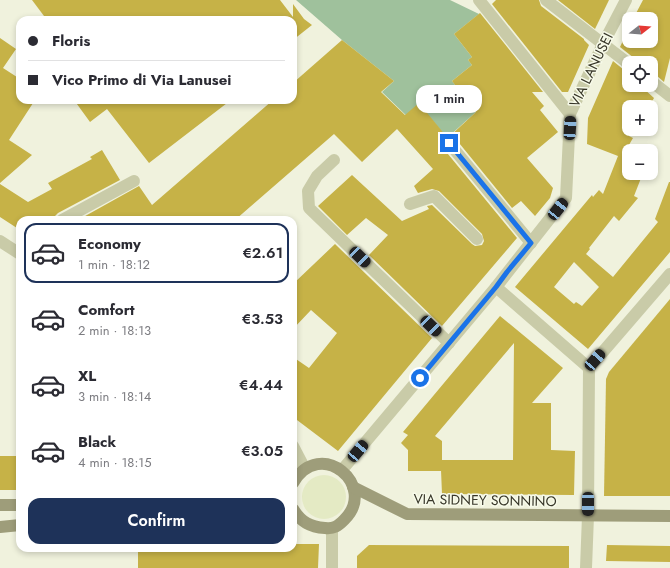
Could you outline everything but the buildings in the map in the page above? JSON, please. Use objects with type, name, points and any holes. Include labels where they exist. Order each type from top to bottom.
[{"type":"main road","points":[[297,477],[305,469],[311,466],[330,464],[342,470],[349,478],[353,487],[355,499],[351,511],[343,521],[332,529],[309,525],[297,514]]},
{"type":"main road","name":"VIA SIDNEY SONNINO","points":[[353,487],[407,514],[670,516]]},
{"type":"main road","points":[[0,505],[16,505]]},
{"type":"main road","points":[[0,527],[16,525]]},
{"type":"street","points":[[479,0],[570,114]]},
{"type":"street","points":[[546,0],[622,59]]},
{"type":"street","name":"VIA LANUSEI","points":[[342,470],[496,287],[566,198],[570,114],[603,44],[626,0]]},
{"type":"street","points":[[658,85],[669,91]]},
{"type":"street","points":[[449,143],[531,243]]},
{"type":"street","points":[[334,160],[317,176],[308,191],[309,208],[449,343]]},
{"type":"street","points":[[69,216],[134,181]]},
{"type":"street","points":[[410,204],[434,196],[477,239]]},
{"type":"street","points":[[0,241],[16,248]]},
{"type":"street","points":[[586,568],[588,516],[589,368],[670,274]]},
{"type":"street","points":[[496,287],[589,368]]},
{"type":"street","points":[[297,454],[305,469]]},
{"type":"street","points":[[332,529],[332,568]]},
{"type":"shaded area","points":[[296,0],[450,0],[479,14],[454,34],[472,57],[468,60],[472,65],[452,81],[476,112],[447,138],[419,104],[413,122],[382,92],[394,81],[342,40]]},
{"type":"shaded area","points":[[324,475],[336,479],[342,485],[346,497],[342,509],[336,515],[324,519],[312,515],[306,509],[302,497],[306,485],[312,479]]},
{"type":"route","points":[[420,378],[531,243],[449,143]]}]
